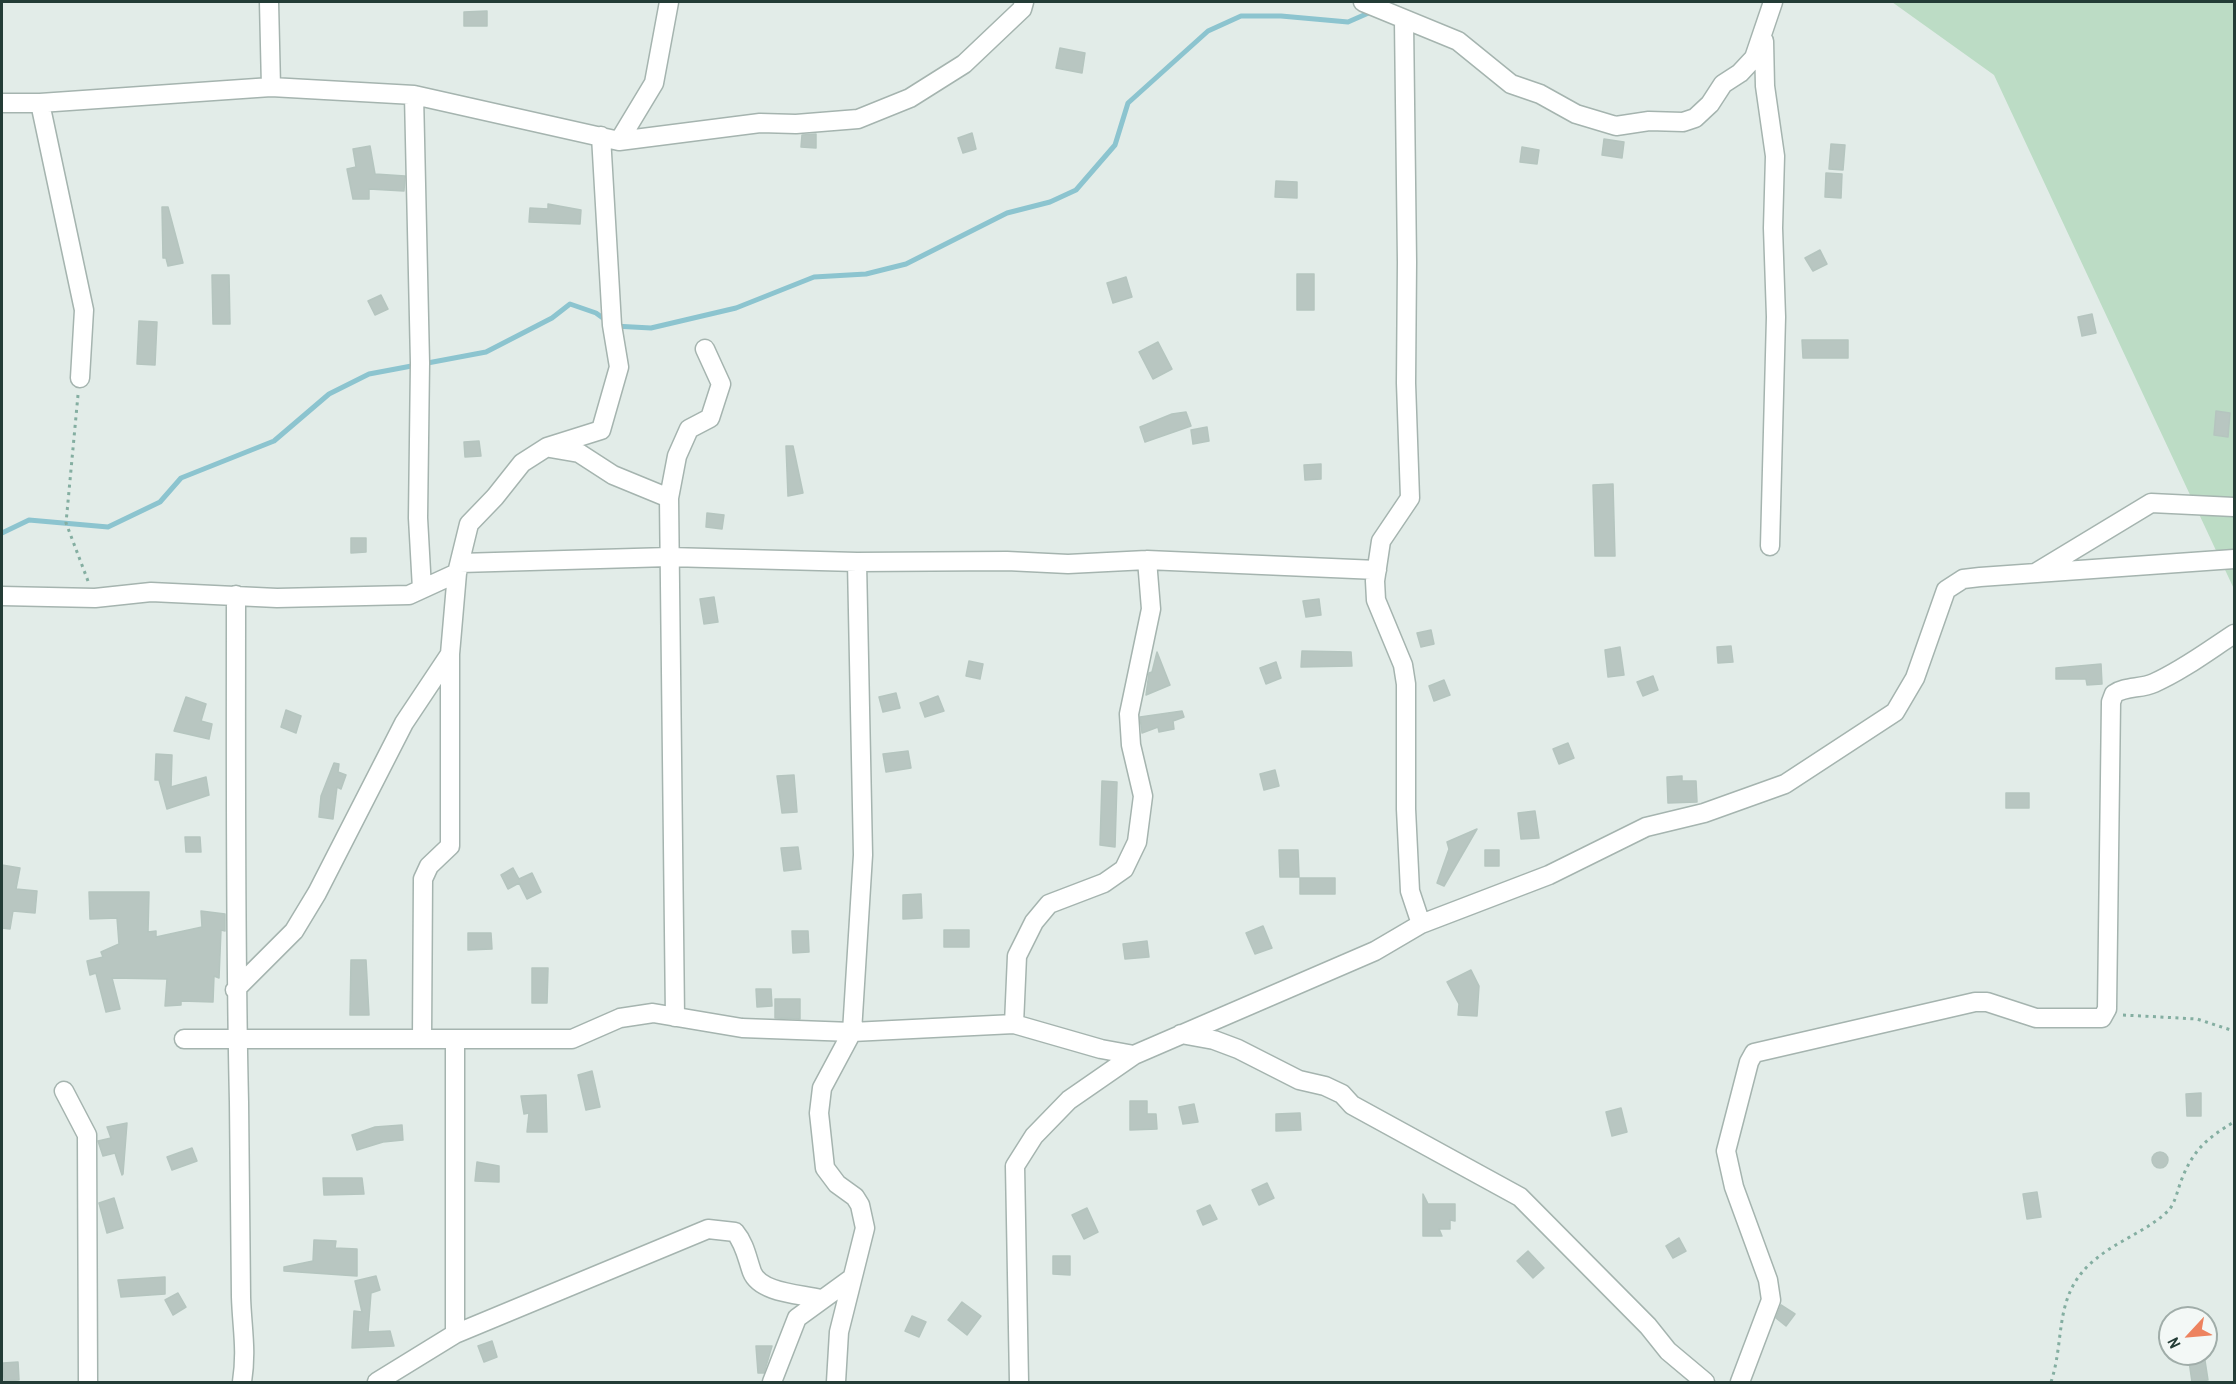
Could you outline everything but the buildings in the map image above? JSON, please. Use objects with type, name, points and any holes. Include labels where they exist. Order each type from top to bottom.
[{"type":"street","points":[[269,2],[271,87]]},
{"type":"street","points":[[422,1039],[423,879],[429,866],[450,846],[452,833],[450,654],[458,568],[469,524],[495,497],[522,462],[547,447],[601,429],[620,367],[612,325],[610,139],[654,83],[669,2]]},
{"type":"street","points":[[2,103],[40,103],[271,87],[414,95],[610,139],[760,123],[796,124],[858,118],[910,98],[964,64],[1022,9],[1024,2]]},
{"type":"street","points":[[1363,2],[1404,21],[1439,31],[1458,40],[1511,84],[1539,94],[1576,114],[1616,126],[1649,121],[1683,122],[1695,118],[1710,104],[1723,84],[1740,73],[1754,58],[1773,2]]},
{"type":"street","points":[[1404,21],[1406,383],[1410,498],[1381,541],[1376,600],[1403,665],[1406,684],[1406,809],[1410,891],[1421,924]]},
{"type":"street","points":[[1763,37],[1765,86],[1775,156],[1773,228],[1776,317],[1770,546]]},
{"type":"street","points":[[414,95],[420,363],[418,518],[422,589]]},
{"type":"street","points":[[40,103],[84,310],[80,378]]},
{"type":"street","points":[[675,1017],[675,788],[669,498],[677,456],[689,429],[710,418],[721,384],[705,349]]},
{"type":"street","points":[[547,447],[579,453],[613,475],[669,498]]},
{"type":"street","points":[[2035,573],[2151,503],[2235,507]]},
{"type":"street","points":[[2,596],[95,598],[152,592],[277,598],[409,595],[458,568],[669,557],[857,562],[1006,561],[1068,564],[1147,560],[1377,570]]},
{"type":"street","points":[[1019,1383],[1015,1166],[1034,1136],[1069,1100],[1134,1055],[1375,951],[1421,924],[1548,875],[1646,827],[1704,813],[1785,784],[1895,712],[1915,678],[1946,590],[1953,583],[1963,579],[2235,559]]},
{"type":"street","points":[[1014,1024],[1017,956],[1034,922],[1049,904],[1104,883],[1124,869],[1137,842],[1143,796],[1131,746],[1129,714],[1151,609],[1147,560]]},
{"type":"street","points":[[836,1383],[839,1332],[865,1228],[864,1219],[855,1197],[837,1184],[825,1168],[819,1113],[822,1088],[852,1032],[863,855],[857,562]]},
{"type":"street","points":[[236,595],[235,990],[238,1038],[239,1230],[246,1356],[242,1383]]},
{"type":"street","points":[[1740,1383],[1771,1300],[1768,1280],[1734,1186],[1726,1151],[1749,1062],[1755,1053],[1975,1002],[1987,1002],[2046,1019],[2096,1020],[2106,1014],[2111,702],[2117,692],[2151,684],[2179,670],[2235,634]]},
{"type":"street","points":[[235,990],[294,931],[404,723],[450,654]]},
{"type":"street","points":[[184,1039],[572,1039],[620,1017],[653,1013],[742,1029],[852,1032],[1014,1024],[1101,1049],[1134,1055]]},
{"type":"street","points":[[1181,1034],[1214,1040],[1299,1080],[1325,1086],[1342,1094],[1352,1105],[1520,1197],[1648,1326],[1668,1351],[1705,1383]]},
{"type":"street","points":[[455,1039],[455,1334]]},
{"type":"street","points":[[64,1091],[87,1135],[88,1383]]},
{"type":"street","points":[[377,1383],[455,1334],[708,1228],[735,1232],[741,1240],[753,1275],[760,1284],[820,1299]]},
{"type":"street","points":[[771,1383],[797,1318],[820,1299],[852,1278]]},
{"type":"path","points":[[80,378],[66,523],[95,598]]},
{"type":"path","points":[[2106,1014],[2198,1019],[2235,1031]]},
{"type":"path","points":[[2051,1383],[2057,1364],[2060,1318],[2072,1288],[2094,1259],[2170,1209],[2182,1177],[2205,1139],[2235,1122]]},
{"type":"green space","points":[[1892,2],[2234,2],[2234,589],[1994,75]]},
{"type":"waterway","points":[[614,326],[651,328],[736,308],[814,277],[866,274],[906,264],[1007,213],[1050,202],[1076,190],[1115,145],[1128,103],[1208,31],[1241,16],[1281,16],[1348,22],[1373,11]]},
{"type":"waterway","points":[[2,533],[29,520],[108,527],[160,502],[181,478],[274,441],[329,394],[369,374],[486,352],[552,318],[570,304],[596,313],[607,321]]}]
